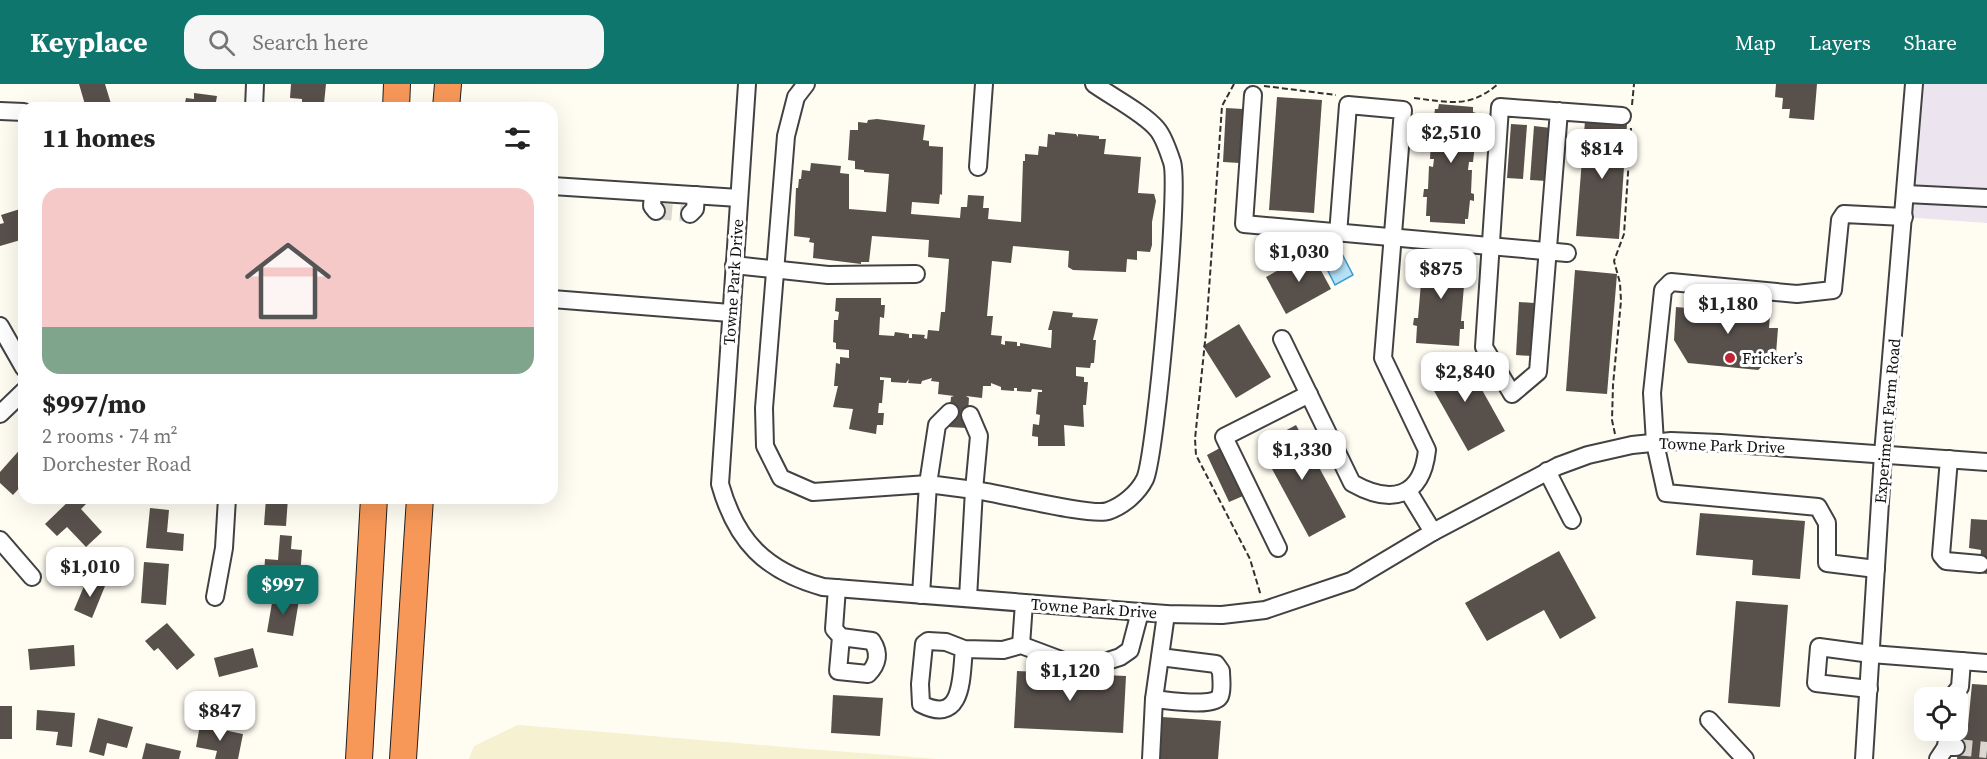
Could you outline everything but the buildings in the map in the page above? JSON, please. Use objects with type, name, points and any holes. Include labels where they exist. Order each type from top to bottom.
[{"type":"highway","points":[[396,102],[398,84]]},
{"type":"highway","points":[[446,102],[448,84]]},
{"type":"highway","points":[[359,759],[374,504]]},
{"type":"highway","points":[[403,759],[420,504]]},
{"type":"street","points":[[254,102],[255,84]]},
{"type":"street","name":"Towne Park Drive","points":[[747,84],[720,452],[720,484],[727,508],[738,530],[753,549],[772,566],[796,580],[837,588],[921,595],[1166,614],[1222,615],[1265,610],[1351,581],[1433,532],[1547,471],[1588,455],[1618,448],[1655,443],[1720,443],[1987,462]]},
{"type":"street","points":[[806,84],[796,97],[786,136],[764,408],[765,446],[781,478],[813,492],[928,484],[1004,493],[1082,511],[1107,512],[1130,499],[1145,479],[1153,440],[1173,215],[1173,165],[1158,129],[1094,84]]},
{"type":"street","points":[[978,167],[984,84]]},
{"type":"street","name":"Experiment Farm Road","points":[[1864,759],[1883,454],[1914,84]]},
{"type":"street","points":[[1253,95],[1244,224],[1392,239],[1567,252]]},
{"type":"street","points":[[1282,339],[1352,483],[1371,494],[1389,497],[1408,491],[1418,481],[1425,465],[1427,450],[1383,358],[1402,110],[1348,105],[1338,234]]},
{"type":"street","points":[[1558,111],[1538,372],[1512,394],[1484,347],[1500,107],[1628,115]]},
{"type":"street","points":[[0,111],[18,111]]},
{"type":"street","points":[[558,186],[739,198]]},
{"type":"street","points":[[653,193],[652,206],[656,212]]},
{"type":"street","points":[[1906,194],[1987,198]]},
{"type":"street","points":[[690,214],[695,208],[696,195]]},
{"type":"street","points":[[1876,569],[1827,563],[1827,522],[1818,507],[1666,493],[1655,443],[1652,384],[1663,290],[1671,282],[1797,294],[1833,290],[1839,220],[1844,214],[1904,218]]},
{"type":"street","points":[[734,265],[828,275],[916,274]]},
{"type":"street","points":[[558,299],[730,313]]},
{"type":"street","points":[[0,326],[18,358]]},
{"type":"street","points":[[1278,548],[1224,437],[1309,394]]},
{"type":"street","points":[[0,414],[18,397]]},
{"type":"street","points":[[921,595],[928,484],[937,425],[950,412]]},
{"type":"street","points":[[968,598],[979,436],[970,416]]},
{"type":"street","points":[[1949,459],[1941,555],[1946,561],[1980,564]]},
{"type":"street","points":[[1547,471],[1572,520]]},
{"type":"street","points":[[1408,491],[1433,532]]},
{"type":"street","points":[[216,597],[224,548],[227,504]]},
{"type":"street","points":[[0,540],[32,577]]},
{"type":"street","points":[[837,588],[834,629],[841,637]]},
{"type":"street","points":[[1021,645],[1024,603]]},
{"type":"street","points":[[964,649],[1003,650],[1021,645],[1069,663],[1095,665],[1120,657],[1130,650],[1140,612]]},
{"type":"street","points":[[1151,759],[1154,699],[1166,614]]},
{"type":"street","points":[[1869,690],[1816,682],[1819,647],[1871,654],[1987,663]]},
{"type":"street","points":[[1154,699],[1208,703],[1217,700],[1221,695],[1221,671],[1216,664],[1160,657]]},
{"type":"street","points":[[1960,687],[1962,661]]},
{"type":"street","points":[[1709,720],[1745,759]]},
{"type":"path","points":[[1234,84],[1222,106],[1206,332],[1194,439],[1196,455],[1250,559],[1265,610]]},
{"type":"path","points":[[1618,448],[1612,420],[1621,302],[1620,284],[1614,261],[1624,234],[1628,115],[1634,84]]},
{"type":"shaded area","points":[[1914,84],[1987,84],[1987,223],[1904,217]]},
{"type":"shaded area","points":[[518,725],[938,759],[469,759],[474,746]]},
{"type":"water","points":[[1340,250],[1353,275],[1335,285],[1322,259]]},
{"type":"tunnel","points":[[656,211],[690,214]]},
{"type":"tunnel","points":[[1956,747],[1987,750]]},
{"type":"place","name":"Fricker’s","points":[[1730,358]]}]
